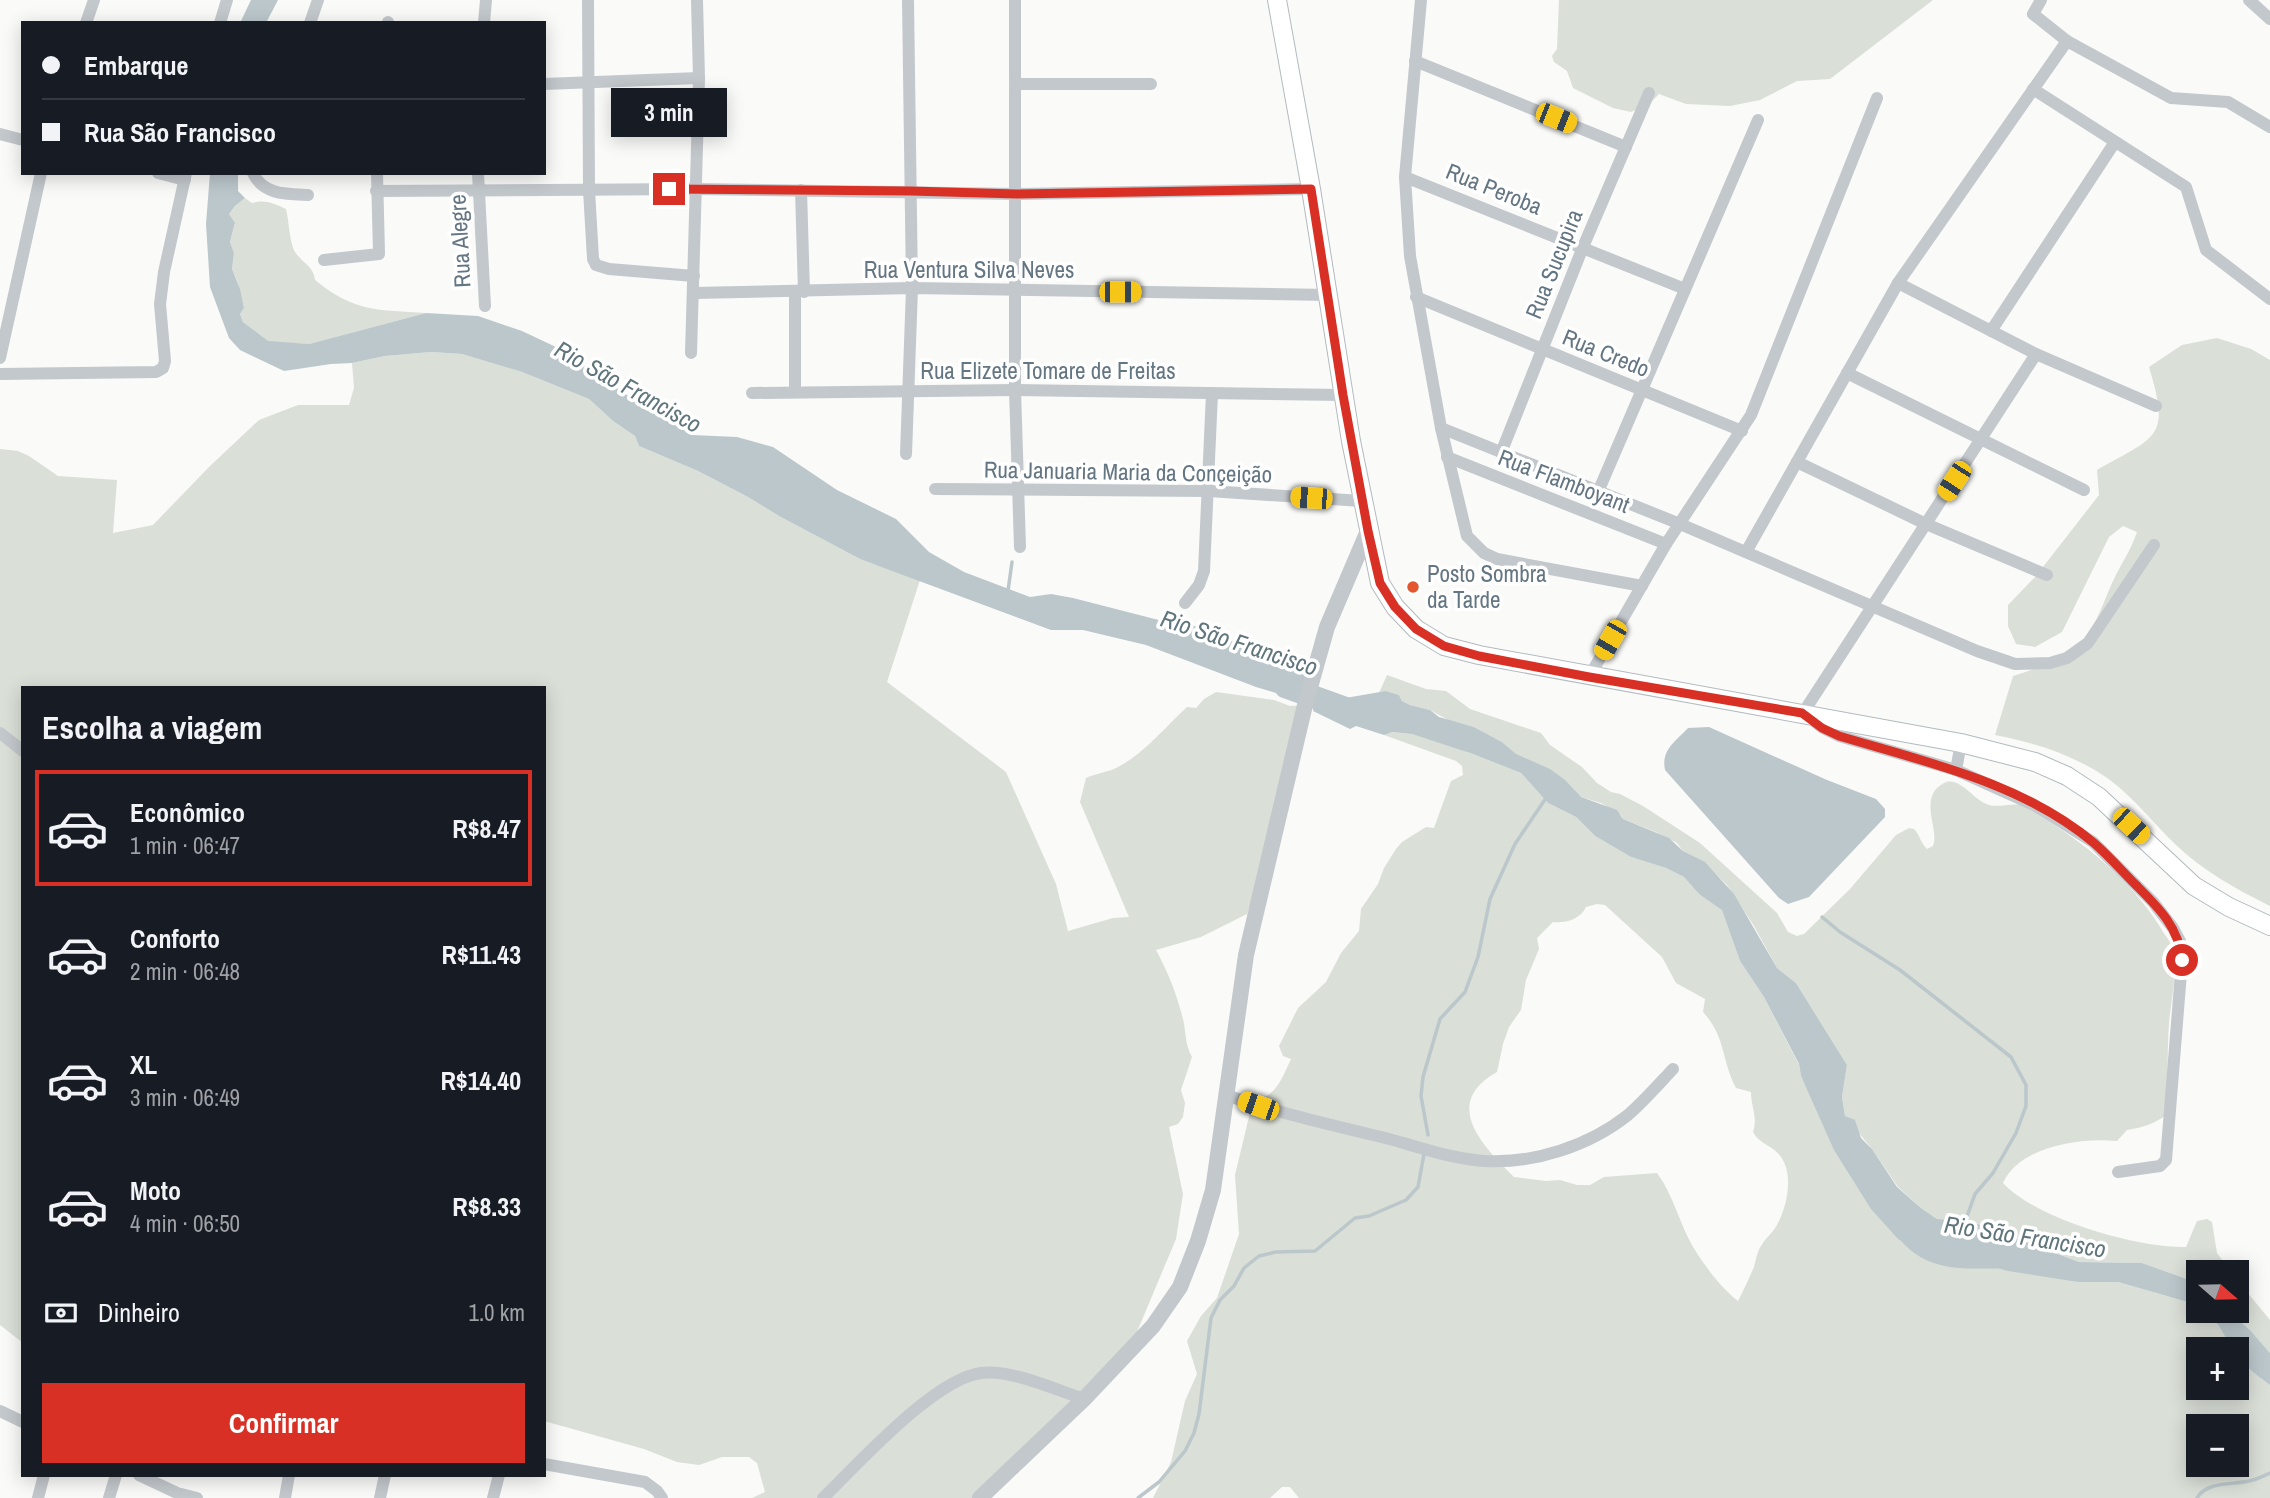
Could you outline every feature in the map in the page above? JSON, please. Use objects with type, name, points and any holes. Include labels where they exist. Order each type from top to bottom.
[{"type":"main road","points":[[1277,0],[1368,531],[1380,583],[1395,607],[1416,629],[1444,646],[1479,656],[1961,743],[2035,762],[2067,776],[2099,797],[2194,886],[2229,907],[2270,926]]},
{"type":"street","points":[[87,21],[94,0]]},
{"type":"street","points":[[221,21],[227,0]]},
{"type":"street","points":[[311,21],[318,0]]},
{"type":"street","points":[[484,21],[486,0]]},
{"type":"street","points":[[588,0],[589,190],[593,259],[596,265],[608,269],[694,276]]},
{"type":"street","points":[[691,353],[699,78],[697,0]]},
{"type":"street","points":[[906,454],[912,288],[908,0]]},
{"type":"street","points":[[1015,0],[1015,390],[1020,547]]},
{"type":"street","points":[[1421,0],[1405,177],[1407,227],[1416,297],[1441,428],[1467,536],[1484,553],[1497,559],[1642,586]]},
{"type":"street","points":[[2040,0],[2033,14],[2067,41],[2171,98],[2228,102],[2270,127]]},
{"type":"street","points":[[2249,0],[2270,19]]},
{"type":"street","points":[[1746,552],[1898,283],[2067,41]]},
{"type":"street","points":[[1415,61],[1626,147]]},
{"type":"street","points":[[546,85],[699,78]]},
{"type":"street","points":[[1016,84],[1151,84]]},
{"type":"street","points":[[2033,89],[2186,187],[2206,250],[2270,299]]},
{"type":"street","name":"Rua Sucupira","points":[[1501,453],[1583,247],[1649,93]]},
{"type":"street","points":[[1589,677],[1667,544],[1742,431],[1758,399],[1877,98]]},
{"type":"street","points":[[1598,492],[1640,389],[1758,120]]},
{"type":"street","points":[[0,134],[21,139]]},
{"type":"street","points":[[1991,331],[2115,142]]},
{"type":"street","points":[[0,358],[41,175]]},
{"type":"street","points":[[254,175],[257,181],[278,193],[308,195]]},
{"type":"street","points":[[324,260],[377,256],[380,251],[377,175]]},
{"type":"street","name":"Rua Alegre","points":[[478,175],[485,306]]},
{"type":"street","points":[[0,374],[156,372],[163,368],[165,361],[160,304],[164,272],[185,176]]},
{"type":"street","name":"Rua Peroba","points":[[1405,177],[1685,289]]},
{"type":"street","points":[[376,191],[696,189],[1017,194],[1311,189]]},
{"type":"street","points":[[795,391],[801,190]]},
{"type":"street","points":[[1898,283],[2036,354],[2156,406]]},
{"type":"street","name":"Rua Ventura Silva Neves","points":[[694,293],[912,288],[1329,295]]},
{"type":"street","name":"Rua Credo","points":[[1416,297],[1742,431]]},
{"type":"street","points":[[2036,354],[1802,713],[1822,728],[1839,736],[1956,770],[2034,805],[2093,842],[2152,902],[2180,941],[2182,960],[2166,1160],[2160,1166],[2118,1172]]},
{"type":"street","points":[[1847,373],[2084,490]]},
{"type":"street","name":"Rua Elizete Tomare de Freitas","points":[[752,393],[1015,390],[1343,395]]},
{"type":"street","points":[[1185,603],[1199,585],[1204,571],[1212,393]]},
{"type":"street","points":[[1441,428],[1680,524],[1977,651],[2015,664],[2050,663],[2067,659],[2088,643],[2154,545]]},
{"type":"street","name":"Rua Flamboyant","points":[[1447,457],[1667,544]]},
{"type":"street","points":[[1797,462],[1926,524],[2047,575]]},
{"type":"street","name":"Rua Januaria Maria da Conçeição","points":[[935,489],[1209,491],[1362,501]]},
{"type":"street","points":[[980,1498],[1084,1399],[1153,1326],[1180,1287],[1198,1241],[1213,1190],[1246,955],[1305,705],[1327,627],[1368,531]]},
{"type":"street","points":[[0,733],[21,749]]},
{"type":"street","points":[[1956,770],[1961,743]]},
{"type":"street","points":[[1226,1095],[1310,1120],[1458,1156],[1483,1161],[1504,1160],[1568,1148],[1604,1131],[1633,1110],[1673,1069]]},
{"type":"street","points":[[823,1498],[899,1423],[959,1378],[982,1373],[999,1374],[1084,1399]]},
{"type":"street","points":[[0,1411],[21,1421]]},
{"type":"street","points":[[546,1464],[645,1482],[662,1498]]},
{"type":"street","points":[[38,1498],[43,1477]]},
{"type":"street","points":[[109,1498],[115,1477]]},
{"type":"street","points":[[143,1477],[177,1495],[197,1498]]},
{"type":"street","points":[[285,1498],[289,1477]]},
{"type":"street","points":[[380,1498],[385,1477]]},
{"type":"street","points":[[493,1498],[498,1477]]},
{"type":"shaded area","points":[[251,0],[278,0],[267,21],[241,21]]},
{"type":"shaded area","points":[[1559,0],[1933,0],[1830,79],[1797,81],[1760,100],[1730,106],[1686,104],[1659,94],[1649,104],[1631,112],[1613,108],[1573,88],[1567,71],[1554,62],[1552,56],[1557,49]]},
{"type":"shaded area","points":[[210,175],[238,175],[238,191],[245,198],[229,214],[235,223],[230,242],[234,253],[232,269],[244,308],[240,314],[243,322],[268,341],[309,344],[426,313],[478,316],[522,331],[558,348],[643,406],[692,435],[737,437],[773,447],[837,490],[896,519],[929,552],[964,572],[1030,597],[1051,594],[1178,625],[1182,621],[1311,672],[1306,702],[1256,687],[1146,645],[1083,630],[1051,630],[860,559],[698,471],[639,446],[635,436],[613,421],[589,399],[522,372],[462,354],[431,352],[284,371],[240,350],[229,338],[210,287],[206,224]]},
{"type":"shaded area","points":[[245,198],[252,203],[269,202],[286,209],[295,252],[312,270],[315,280],[329,290],[355,304],[367,307],[426,313],[309,344],[268,342],[243,322],[240,314],[244,308],[232,269],[234,253],[230,242],[235,224],[229,214]]},
{"type":"shaded area","points":[[2217,338],[2251,349],[2270,360],[2270,906],[2197,863],[2128,795],[2097,771],[2055,751],[1995,735],[2013,676],[2060,657],[2084,639],[2097,618],[2137,532],[2123,526],[2109,537],[2062,632],[2035,647],[2016,644],[2008,626],[2008,605],[2036,576],[2099,495],[2097,470],[2134,450],[2154,433],[2159,409],[2149,367],[2182,345]]},
{"type":"shaded area","points":[[431,352],[462,354],[522,372],[589,399],[613,421],[635,436],[639,446],[698,471],[860,559],[920,580],[887,682],[1006,772],[1056,884],[1068,931],[1113,918],[1129,917],[1080,802],[1086,778],[1114,769],[1128,761],[1187,707],[1196,708],[1216,692],[1274,700],[1290,706],[1305,705],[1266,856],[1247,914],[1201,937],[1156,950],[1178,1001],[1192,1057],[1181,1090],[1185,1103],[1183,1117],[1178,1124],[1169,1127],[1183,1194],[1176,1239],[1134,1339],[976,1498],[752,1498],[765,1492],[757,1463],[749,1457],[722,1457],[699,1465],[677,1462],[644,1449],[546,1422],[546,686],[21,686],[21,1341],[0,1325],[0,449],[18,451],[29,456],[58,476],[117,480],[113,533],[153,525],[259,420],[298,405],[349,405],[354,388],[352,363],[385,356]]},
{"type":"shaded area","points":[[1387,675],[1426,689],[1446,691],[1470,709],[1541,733],[1550,745],[1582,767],[1597,783],[1643,806],[1700,843],[1777,913],[1788,932],[1797,936],[1804,934],[1850,889],[1896,835],[1909,828],[1914,829],[1927,849],[1933,846],[1930,805],[1936,789],[1944,783],[1954,782],[1989,805],[2015,804],[2034,811],[2114,871],[2142,901],[2170,942],[2174,957],[2174,976],[2168,1034],[2167,1114],[2148,1125],[2127,1130],[2117,1141],[2070,1143],[2037,1152],[2011,1170],[2003,1183],[2018,1196],[2062,1219],[2115,1237],[2141,1242],[2186,1247],[2197,1221],[2207,1219],[2212,1222],[2217,1253],[2222,1260],[2186,1260],[2186,1279],[2142,1263],[2079,1262],[1971,1221],[1937,1219],[1898,1187],[1845,1116],[1842,1097],[1847,1065],[1796,983],[1777,968],[1727,885],[1704,862],[1683,851],[1677,843],[1623,819],[1601,803],[1581,797],[1515,754],[1502,742],[1474,727],[1450,721],[1430,710],[1410,705],[1402,701],[1399,695],[1386,691],[1379,693]]},
{"type":"shaded area","points":[[1386,691],[1399,695],[1402,701],[1410,705],[1474,727],[1502,742],[1516,754],[1550,769],[1581,797],[1617,810],[1623,819],[1669,838],[1683,851],[1705,862],[1734,894],[1777,968],[1796,983],[1847,1065],[1842,1097],[1845,1116],[1855,1120],[1861,1138],[1872,1149],[1897,1187],[1937,1219],[1970,1221],[2079,1262],[2142,1263],[2186,1279],[2186,1302],[2118,1282],[2078,1282],[2008,1271],[1899,1240],[1871,1209],[1834,1150],[1801,1076],[1799,1064],[1764,997],[1740,961],[1722,910],[1699,894],[1684,877],[1631,857],[1595,836],[1576,817],[1548,803],[1521,773],[1412,734],[1392,732],[1384,735],[1356,726],[1350,729],[1313,711],[1314,705]]},
{"type":"shaded area","points":[[1709,727],[1876,799],[1885,809],[1885,817],[1809,897],[1788,904],[1779,898],[1665,770],[1667,752],[1688,728]]},
{"type":"shaded area","points":[[1391,732],[1412,734],[1449,745],[1521,773],[1548,803],[1576,817],[1595,836],[1631,857],[1684,877],[1699,894],[1722,909],[1740,961],[1764,997],[1799,1065],[1801,1076],[1815,1105],[1899,1240],[2078,1282],[2118,1282],[2186,1302],[2186,1323],[2217,1323],[2226,1337],[2186,1337],[2186,1400],[2249,1400],[2249,1365],[2270,1385],[2270,1498],[1299,1498],[1290,1487],[1282,1487],[1270,1498],[1153,1498],[1171,1462],[1185,1401],[1197,1374],[1187,1341],[1201,1316],[1217,1298],[1239,1234],[1235,1175],[1253,1100],[1273,1091],[1281,1080],[1291,1059],[1283,1056],[1279,1046],[1298,1008],[1326,982],[1341,953],[1359,931],[1361,909],[1396,849],[1426,827],[1434,828],[1451,781],[1463,775],[1462,766],[1456,761],[1384,735]],"holes":[[[1605,905],[1662,957],[1676,983],[1705,999],[1703,1012],[1720,1039],[1736,1088],[1751,1092],[1755,1117],[1753,1132],[1778,1153],[1785,1164],[1788,1191],[1781,1218],[1760,1248],[1738,1301],[1719,1283],[1697,1254],[1657,1173],[1604,1177],[1590,1185],[1514,1177],[1480,1139],[1473,1125],[1469,1111],[1471,1098],[1480,1084],[1497,1072],[1509,1027],[1521,1010],[1526,980],[1539,949],[1537,938],[1553,922],[1572,920],[1586,907]]]},
{"type":"shaded area","points":[[2249,1295],[2270,1320],[2270,1353],[2242,1323],[2249,1323]]},
{"type":"shaded area","points":[[2217,1323],[2242,1323],[2270,1353],[2270,1385],[2249,1369],[2249,1337],[2226,1337]]},
{"type":"waterway","points":[[1008,591],[1012,562]]},
{"type":"waterway","name":"Rio São Francisco","points":[[1286,687],[1353,711]]},
{"type":"waterway","points":[[1428,1135],[1421,1096],[1423,1077],[1440,1019],[1465,992],[1478,957],[1490,899],[1515,844],[1546,798]]},
{"type":"waterway","points":[[1822,917],[1840,932],[1900,970],[2011,1057],[2026,1085],[2026,1106],[2016,1133],[1993,1173],[1975,1194],[1965,1222]]},
{"type":"waterway","points":[[1138,1498],[1159,1482],[1185,1451],[1194,1433],[1199,1414],[1211,1318],[1220,1300],[1234,1286],[1244,1268],[1259,1256],[1276,1252],[1315,1251],[1355,1218],[1369,1216],[1406,1200],[1418,1187],[1424,1154]]},
{"type":"waterway","name":"Rio São Francisco","points":[[1904,1226],[1913,1237],[1934,1251],[1957,1256],[1996,1257]]},
{"type":"waterway","points":[[2197,1498],[2213,1486],[2252,1480],[2270,1473]]},
{"type":"place","name":"Posto Sombra da Tarde","points":[[1413,587]]},
{"type":"route","points":[[669,189],[1017,194],[1311,189],[1347,418],[1380,583],[1395,607],[1416,629],[1444,646],[1479,656],[1802,713],[1822,728],[1839,736],[1956,770],[1992,785],[2034,805],[2093,842],[2152,902],[2173,928],[2180,941],[2182,960]]}]
